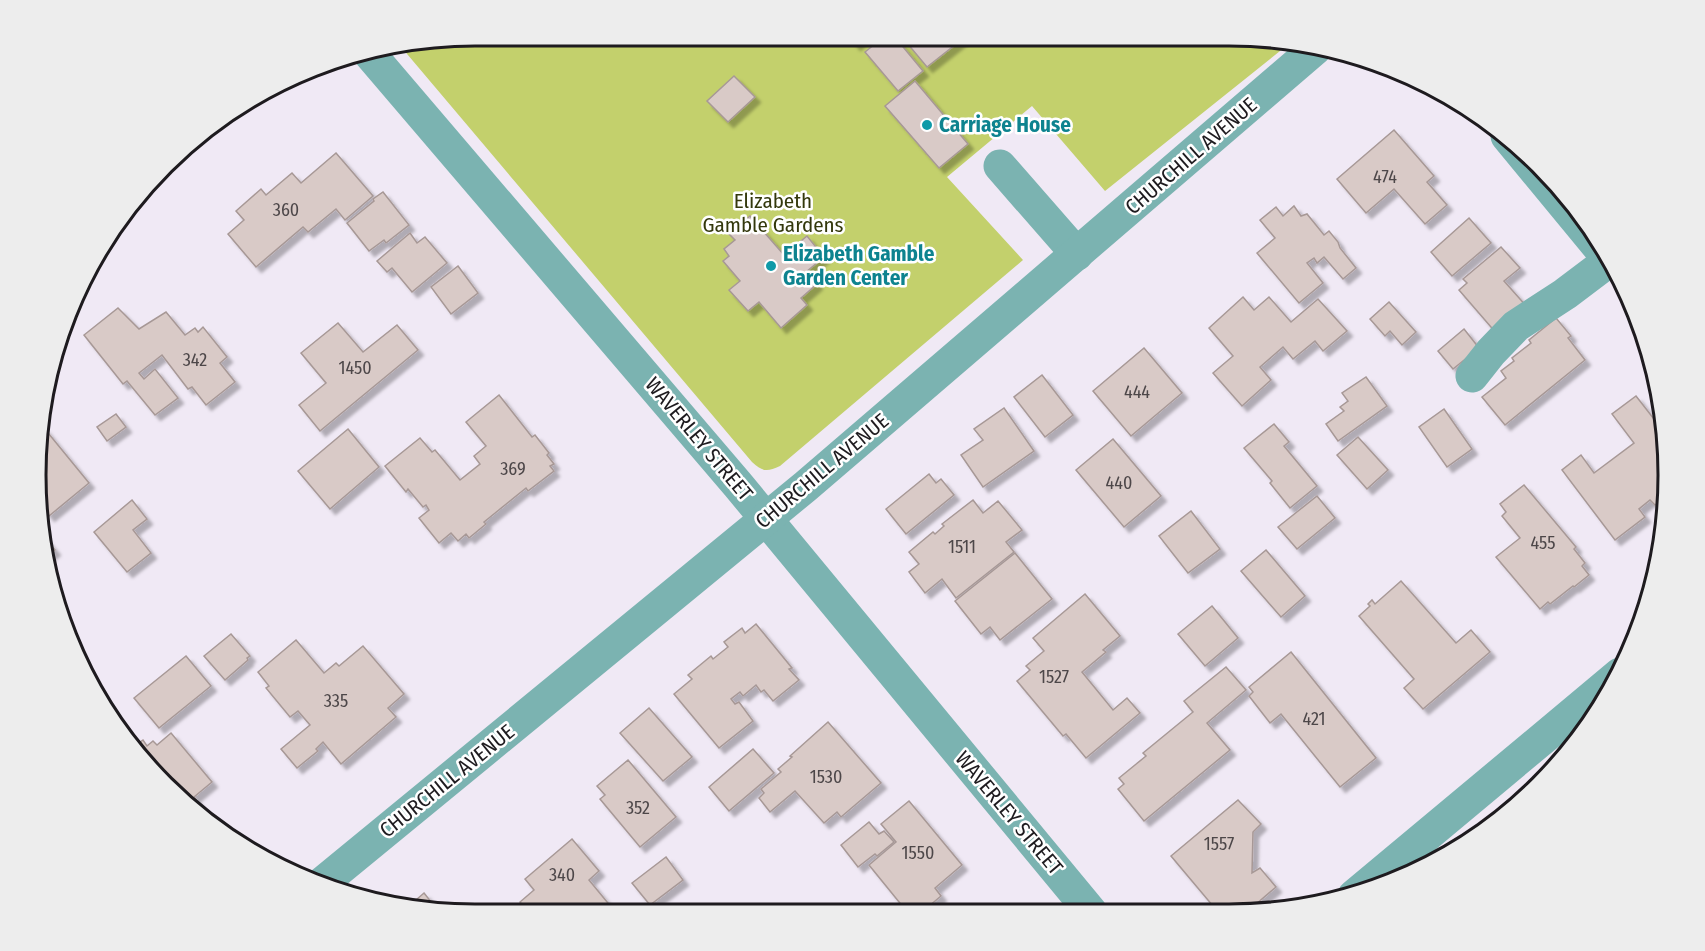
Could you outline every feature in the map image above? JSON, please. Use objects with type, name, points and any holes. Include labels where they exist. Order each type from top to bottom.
[{"type":"street","name":"CHURCHILL AVENUE","points":[[328,878],[766,519],[1309,54]]},
{"type":"street","name":"WAVERLEY STREET","points":[[373,59],[766,519],[1084,904]]},
{"type":"street","points":[[1000,166],[1077,254]]},
{"type":"street","points":[[1472,376],[1516,326],[1604,266]]},
{"type":"street","points":[[1374,879],[1601,690]]},
{"type":"green space","name":"Elizabeth Gamble Gardens","points":[[476,46],[1230,46],[1282,50],[1105,191],[1032,106],[947,177],[1023,260],[780,466],[765,470],[752,462],[406,53]]},
{"type":"building","points":[[872,46],[902,46],[923,71],[898,91],[865,52]]},
{"type":"building","points":[[910,46],[954,46],[927,67]]},
{"type":"building","points":[[734,76],[755,97],[728,122],[707,101]]},
{"type":"building","name":"Carriage House","points":[[915,81],[968,144],[939,168],[885,106]]},
{"type":"building","points":[[1394,130],[1434,176],[1427,182],[1447,205],[1425,224],[1394,189],[1366,213],[1337,179]]},
{"type":"building","points":[[336,153],[373,196],[345,220],[336,209],[308,232],[303,227],[256,267],[228,234],[244,220],[236,211],[261,189],[266,195],[292,173],[301,183]]},
{"type":"building","points":[[383,192],[409,225],[386,243],[384,240],[369,251],[347,223]]},
{"type":"building","points":[[1294,206],[1301,216],[1307,214],[1324,235],[1329,231],[1356,268],[1343,279],[1324,257],[1317,263],[1314,258],[1307,263],[1323,283],[1299,303],[1257,253],[1275,238],[1260,220],[1276,207],[1283,216]]},
{"type":"building","name":"Elizabeth Gamble Garden Center","points":[[750,216],[784,255],[807,236],[824,257],[806,272],[817,284],[801,298],[807,305],[781,328],[759,302],[748,311],[729,290],[740,281],[723,261],[729,256],[724,249],[735,240],[729,234]]},
{"type":"building","points":[[1469,218],[1491,243],[1452,276],[1431,252]]},
{"type":"building","points":[[410,233],[417,243],[425,237],[447,263],[412,292],[392,268],[387,272],[377,261]]},
{"type":"building","points":[[1501,247],[1520,268],[1504,281],[1528,308],[1497,334],[1459,290],[1467,283],[1463,279]]},
{"type":"building","points":[[458,266],[478,293],[451,314],[431,287]]},
{"type":"building","points":[[1243,297],[1254,310],[1269,297],[1291,322],[1318,299],[1347,331],[1323,351],[1315,341],[1293,359],[1283,347],[1260,367],[1271,380],[1242,406],[1213,373],[1233,356],[1209,328]]},
{"type":"building","points":[[1389,302],[1416,332],[1402,345],[1390,331],[1385,336],[1370,319]]},
{"type":"building","points":[[118,308],[139,329],[166,312],[185,335],[195,328],[198,332],[203,327],[227,357],[220,363],[235,382],[206,405],[192,387],[188,389],[162,355],[139,373],[144,379],[155,369],[178,398],[155,415],[127,381],[123,384],[84,335]]},
{"type":"building","points":[[1556,318],[1571,336],[1568,338],[1585,360],[1505,425],[1482,397],[1506,378],[1501,371],[1514,361],[1512,358],[1531,343],[1529,340]]},
{"type":"building","points":[[338,323],[363,352],[397,325],[418,350],[320,431],[299,405],[326,383],[301,353]]},
{"type":"building","points":[[1464,329],[1479,348],[1453,369],[1438,351]]},
{"type":"building","points":[[1144,348],[1182,393],[1131,436],[1093,391]]},
{"type":"building","points":[[1042,375],[1073,415],[1045,437],[1014,397]]},
{"type":"building","points":[[1366,377],[1387,406],[1338,441],[1326,424],[1344,411],[1340,407],[1348,401],[1342,393]]},
{"type":"building","points":[[499,395],[532,437],[535,435],[549,453],[547,455],[554,464],[550,466],[554,471],[528,491],[526,488],[484,522],[486,524],[469,538],[466,534],[458,541],[451,533],[439,543],[419,518],[429,510],[426,505],[423,507],[408,489],[406,492],[385,466],[420,438],[432,452],[435,450],[460,480],[480,464],[474,456],[486,446],[466,422]]},
{"type":"building","points":[[1636,396],[1655,420],[1658,447],[1658,503],[1655,505],[1650,500],[1639,509],[1645,517],[1615,540],[1562,470],[1581,455],[1594,473],[1634,443],[1612,414]]},
{"type":"building","points":[[1004,408],[1034,451],[983,487],[961,455],[983,440],[974,429]]},
{"type":"building","points":[[1444,409],[1472,449],[1447,467],[1419,427]]},
{"type":"building","points":[[116,414],[126,427],[107,441],[97,427]]},
{"type":"building","points":[[1274,424],[1289,442],[1284,446],[1317,486],[1290,508],[1270,483],[1272,481],[1244,448]]},
{"type":"building","points":[[348,429],[379,467],[330,509],[298,471]]},
{"type":"building","points":[[48,434],[89,483],[49,516],[46,476]]},
{"type":"building","points":[[1358,437],[1388,470],[1367,489],[1337,455]]},
{"type":"building","points":[[1113,439],[1161,496],[1124,527],[1076,470]]},
{"type":"building","points":[[929,474],[936,483],[941,479],[954,495],[906,534],[886,509]]},
{"type":"building","points":[[1524,485],[1576,547],[1574,549],[1585,563],[1582,566],[1589,575],[1540,609],[1496,557],[1520,538],[1502,516],[1506,512],[1500,504]]},
{"type":"building","points":[[1317,496],[1335,518],[1297,549],[1278,527]]},
{"type":"building","points":[[132,500],[147,519],[133,530],[151,553],[127,572],[94,532]]},
{"type":"building","points":[[973,500],[983,513],[998,501],[1022,530],[1006,542],[1014,552],[956,598],[942,579],[925,593],[909,572],[919,564],[909,552],[933,532],[935,534],[944,526],[942,524]]},
{"type":"building","points":[[1191,511],[1220,549],[1188,573],[1159,536]]},
{"type":"building","points":[[1266,550],[1305,596],[1281,617],[1241,571]]},
{"type":"building","points":[[1015,553],[1052,599],[1000,640],[990,627],[981,634],[955,601]]},
{"type":"building","points":[[1401,581],[1456,643],[1471,630],[1490,652],[1423,709],[1404,688],[1414,679],[1359,616],[1370,606],[1368,604],[1372,600],[1375,604]]},
{"type":"building","points":[[1085,594],[1120,636],[1103,650],[1106,652],[1082,672],[1113,710],[1127,698],[1140,713],[1086,758],[1066,734],[1063,736],[1017,681],[1030,670],[1026,666],[1044,651],[1033,638]]},
{"type":"building","points":[[1212,606],[1238,638],[1205,666],[1178,634]]},
{"type":"building","points":[[756,624],[799,680],[773,701],[764,690],[761,692],[756,685],[743,696],[740,692],[731,699],[735,704],[739,702],[753,721],[719,748],[674,694],[692,679],[688,675],[711,656],[713,659],[728,647],[724,642],[742,628],[745,633]]},
{"type":"building","points":[[231,634],[250,656],[225,680],[204,656]]},
{"type":"building","points":[[296,640],[324,673],[336,663],[339,666],[363,646],[404,694],[388,708],[396,717],[341,764],[323,742],[316,749],[318,751],[297,768],[281,749],[310,725],[298,711],[290,717],[266,688],[269,686],[258,672]]},
{"type":"building","points":[[1291,652],[1376,758],[1340,787],[1281,714],[1270,723],[1249,696],[1253,692],[1249,687]]},
{"type":"building","points":[[186,656],[211,686],[159,728],[134,698]]},
{"type":"building","points":[[1226,667],[1246,690],[1207,723],[1230,750],[1144,821],[1118,789],[1124,784],[1119,778],[1146,756],[1143,753],[1193,712],[1184,701]]},
{"type":"building","points":[[649,708],[692,757],[663,781],[620,733]]},
{"type":"building","points":[[828,722],[881,783],[841,817],[837,812],[824,823],[795,791],[770,812],[759,798],[764,793],[761,789],[781,772],[778,769],[792,757],[790,756]]},
{"type":"building","points":[[171,733],[212,782],[194,797],[198,802],[172,779],[138,740],[140,742],[143,740],[147,746],[153,741],[157,745]]},
{"type":"building","points":[[753,749],[774,773],[729,811],[709,787]]},
{"type":"building","points":[[628,760],[676,817],[640,847],[600,799],[605,795],[597,786]]},
{"type":"building","points":[[1238,800],[1261,824],[1253,832],[1252,873],[1260,868],[1276,887],[1256,904],[1211,904],[1171,856]]},
{"type":"building","points":[[909,801],[962,865],[935,888],[941,896],[932,904],[901,904],[869,865],[896,842],[881,824]]},
{"type":"building","points":[[869,822],[879,834],[884,831],[894,842],[877,856],[875,854],[858,867],[841,845]]},
{"type":"building","points":[[572,839],[599,871],[589,880],[609,904],[522,904],[520,902],[534,890],[525,879]]},
{"type":"building","points":[[666,857],[683,880],[651,904],[632,883]]},
{"type":"building","points":[[424,893],[431,902],[420,901],[416,900]]},
{"type":"place","name":"Carriage House","points":[[927,125]]},
{"type":"place","name":"Elizabeth Gamble Garden Center","points":[[771,266]]}]
